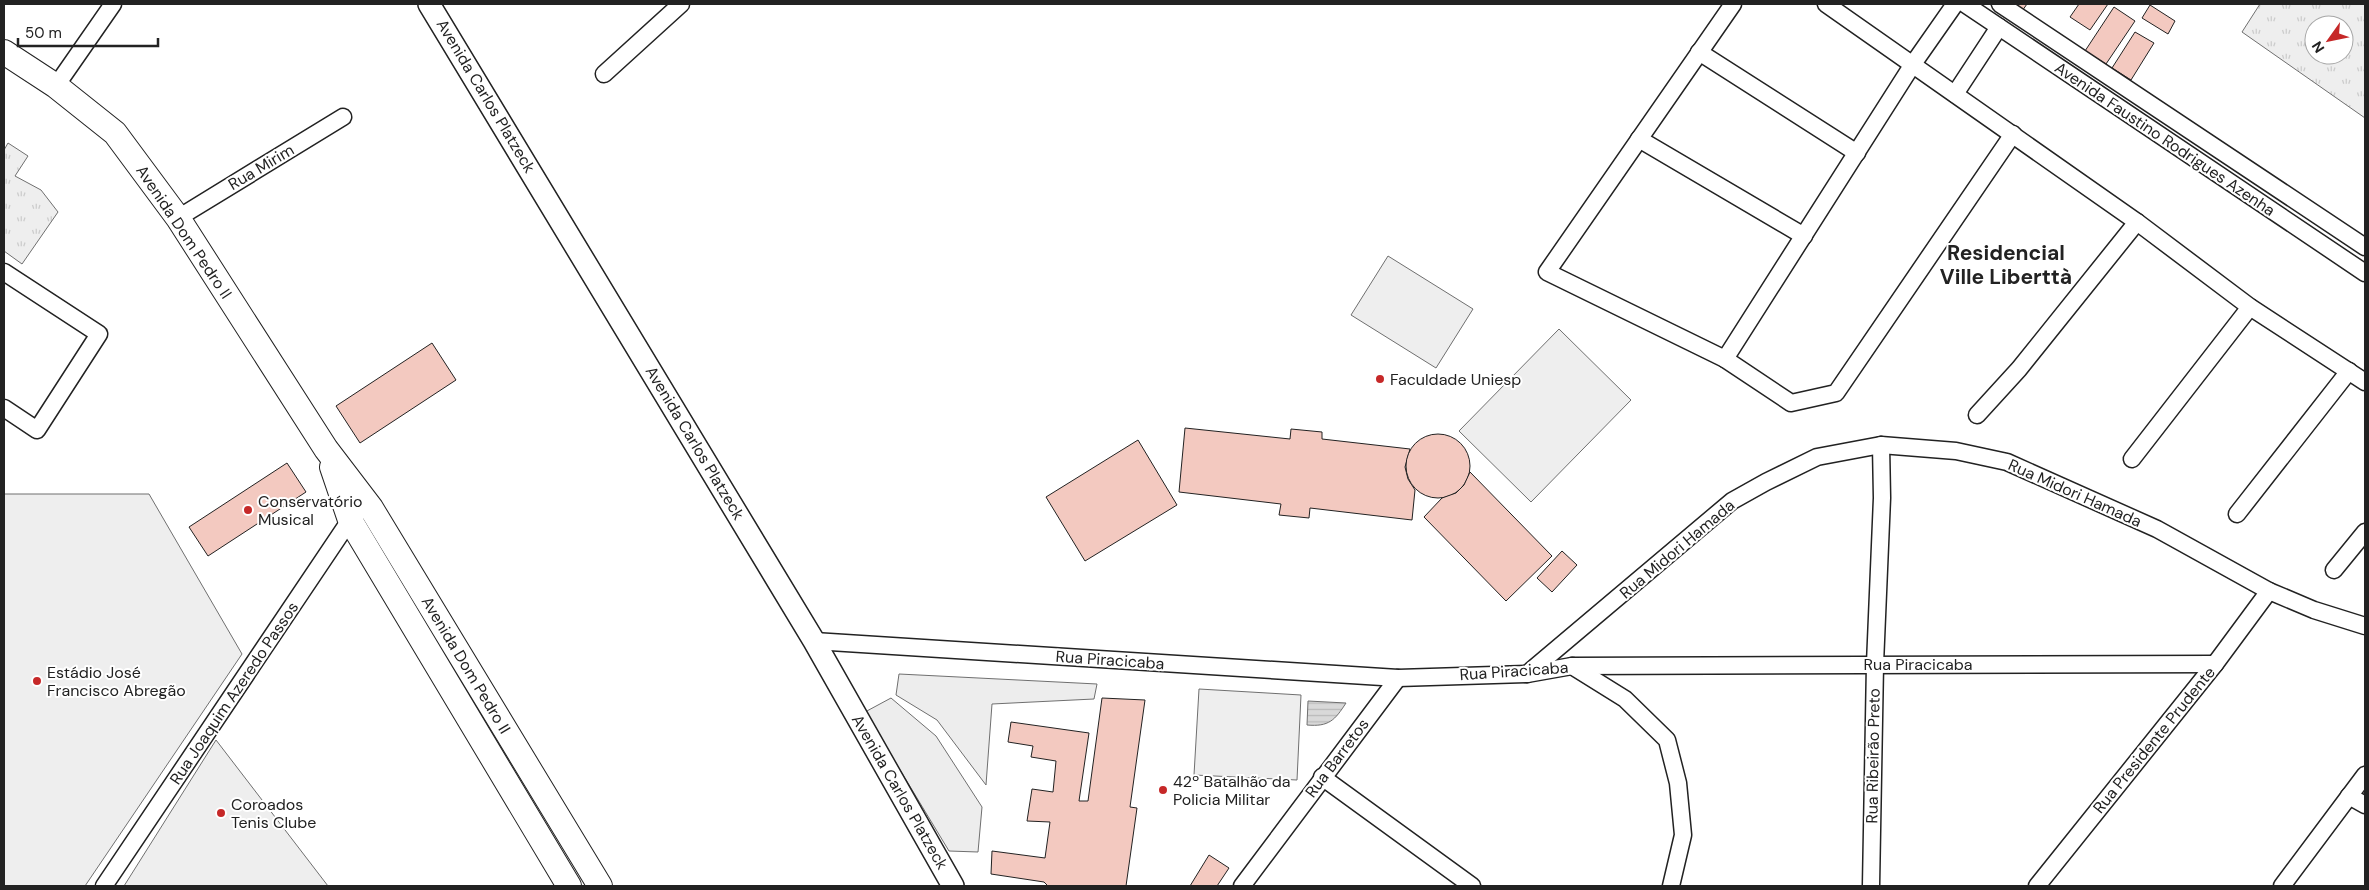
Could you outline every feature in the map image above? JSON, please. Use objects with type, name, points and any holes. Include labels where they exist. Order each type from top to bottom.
[{"type":"main road","name":"Avenida Dom Pedro II","points":[[4,52],[56,86],[114,133],[178,218],[326,449],[371,508],[600,886]]},
{"type":"main road","name":"Avenida Dom Pedro II","points":[[326,449],[350,520],[569,886]]},
{"type":"street","points":[[56,86],[113,4]]},
{"type":"street","name":"Avenida Carlos Platzeck","points":[[430,4],[814,641],[954,886]]},
{"type":"street","points":[[604,74],[681,4]]},
{"type":"street","points":[[1732,4],[1547,272],[1726,359],[1791,403],[1836,393],[2013,134]]},
{"type":"street","points":[[1826,4],[2137,222],[2250,307],[2365,382]]},
{"type":"street","points":[[1726,359],[1913,64],[1955,4]]},
{"type":"street","name":"Avenida Faustino Rodrigues Azenha","points":[[1965,4],[2359,268]]},
{"type":"street","name":"Avenida Faustino Rodrigues Azenha","points":[[2000,4],[2364,246]]},
{"type":"street","points":[[1955,94],[1999,27]]},
{"type":"street","points":[[1699,52],[1857,153]]},
{"type":"street","name":"Rua Mirim","points":[[178,218],[343,117]]},
{"type":"street","points":[[2166,140],[2178,123]]},
{"type":"street","points":[[1639,139],[1804,236]]},
{"type":"street","points":[[1978,415],[2019,369],[2137,222]]},
{"type":"street","points":[[2359,268],[2364,246]]},
{"type":"street","points":[[4,272],[99,334],[37,430],[4,408]]},
{"type":"street","points":[[2132,459],[2250,307]]},
{"type":"street","points":[[2237,514],[2349,371]]},
{"type":"street","name":"Rua Midori Hamada","points":[[1527,674],[1732,502],[1766,482],[1817,457],[1881,445],[1956,451],[2008,462],[2157,530],[2269,591],[2314,610],[2365,626]]},
{"type":"street","name":"Rua Ribeirão Preto","points":[[1870,886],[1875,664],[1882,498],[1881,445]]},
{"type":"street","name":"Rua Joaquim Azeredo Passos","points":[[104,886],[350,520],[371,508]]},
{"type":"street","points":[[2334,570],[2365,532]]},
{"type":"street","name":"Rua Presidente Prudente","points":[[2037,886],[2215,664],[2269,591]]},
{"type":"street","name":"Rua Midori Hamada","points":[[2347,619],[2365,617]]},
{"type":"street","name":"Rua Piracicaba","points":[[814,641],[1398,678],[1527,674],[1572,666],[2215,664]]},
{"type":"street","points":[[1572,666],[1625,699],[1667,740],[1678,783],[1683,835],[1671,886]]},
{"type":"street","name":"Rua Barretos","points":[[1242,886],[1398,678]]},
{"type":"street","points":[[2282,886],[2365,775]]},
{"type":"street","points":[[1322,778],[1472,886]]},
{"type":"street","points":[[2349,796],[2365,805]]},
{"type":"green space","points":[[2260,4],[2365,4],[2365,118],[2242,32]]},
{"type":"green space","points":[[8,143],[28,156],[15,176],[41,190],[58,212],[22,264],[4,251],[4,150]]},
{"type":"green space","points":[[1388,256],[1473,309],[1436,368],[1351,315]]},
{"type":"green space","points":[[1559,329],[1631,400],[1531,502],[1459,431]]},
{"type":"green space","points":[[4,494],[149,494],[242,654],[85,886],[4,886]]},
{"type":"green space","points":[[1199,689],[1301,695],[1297,780],[1194,775]]},
{"type":"green space","name":"Coroados Tenis Clube","points":[[216,740],[328,886],[124,886]]},
{"type":"shaded area","points":[[899,674],[1097,684],[1094,699],[992,704],[986,785],[937,720],[896,695]]},
{"type":"shaded area","points":[[891,698],[936,736],[982,807],[978,852],[949,851],[865,712]]},
{"type":"shaded area","points":[[1308,701],[1346,703],[1331,721],[1321,725],[1307,725]]},
{"type":"building","points":[[2003,4],[2027,4],[2020,14]]},
{"type":"building","points":[[2079,4],[2108,4],[2090,30],[2070,17]]},
{"type":"building","points":[[2150,5],[2175,21],[2168,34],[2142,18]]},
{"type":"building","points":[[2114,7],[2135,21],[2106,64],[2085,51]]},
{"type":"building","points":[[2135,32],[2154,43],[2131,80],[2112,68]]},
{"type":"building","points":[[432,343],[456,380],[360,443],[336,406]]},
{"type":"building","points":[[1185,428],[1290,439],[1291,429],[1322,432],[1322,439],[1410,449],[1405,467],[1408,479],[1415,490],[1412,520],[1310,508],[1309,518],[1279,515],[1281,504],[1179,492]]},
{"type":"building","points":[[1432,434],[1444,434],[1461,443],[1468,454],[1470,466],[1468,478],[1461,489],[1444,498],[1432,498],[1420,493],[1411,484],[1406,472],[1406,460],[1411,448],[1420,439]]},
{"type":"building","points":[[1138,440],[1177,505],[1085,561],[1046,497]]},
{"type":"building","name":"Conservatório Musical","points":[[287,463],[306,492],[208,556],[189,527]]},
{"type":"building","points":[[1470,472],[1552,556],[1506,601],[1424,517],[1442,498],[1456,493],[1464,485]]},
{"type":"building","points":[[1562,551],[1577,565],[1552,592],[1537,578]]},
{"type":"building","points":[[1102,698],[1145,700],[1130,807],[1137,808],[1126,886],[1048,886],[1044,882],[991,874],[992,851],[1045,858],[1050,822],[1027,821],[1032,789],[1053,792],[1056,761],[1031,757],[1033,746],[1008,742],[1011,722],[1089,733],[1079,801],[1088,801]]},
{"type":"building","points":[[1209,855],[1229,868],[1217,886],[1190,886]]},
{"type":"place","name":"Faculdade Uniesp","points":[[1380,379]]},
{"type":"place","name":"Conservatório Musical","points":[[248,510]]},
{"type":"place","name":"Estádio José Francisco Abregão","points":[[37,681]]},
{"type":"place","name":"42º Batalhão da Policia Militar","points":[[1163,790]]},
{"type":"place","name":"Coroados Tenis Clube","points":[[221,813]]},
{"type":"district","name":"Residencial Ville Liberttà","points":[[2006,265]]}]
